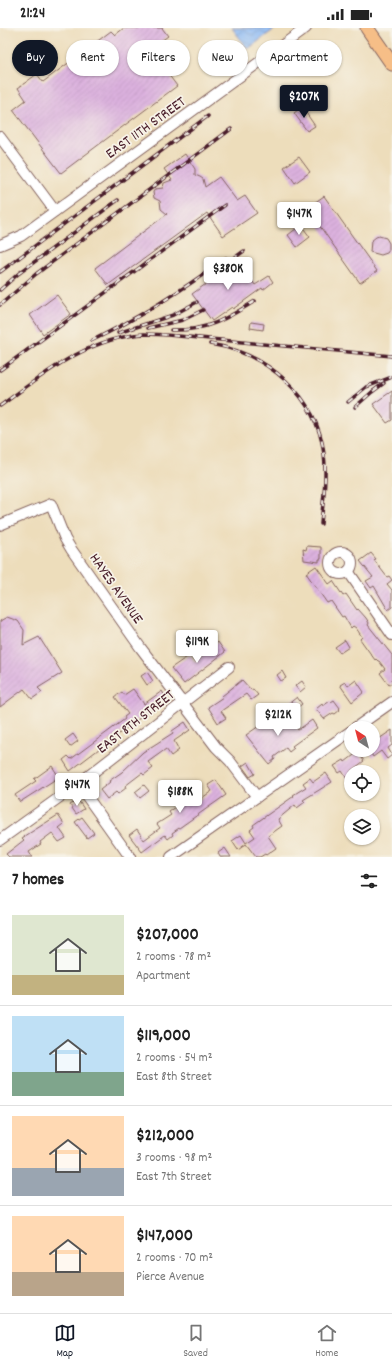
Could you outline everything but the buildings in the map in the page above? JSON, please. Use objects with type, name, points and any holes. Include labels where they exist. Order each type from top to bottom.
[{"type":"main road","points":[[366,28],[392,64]]},
{"type":"street","name":"EAST 11TH STREET","points":[[0,245],[21,236],[306,28]]},
{"type":"street","points":[[0,137],[55,211]]},
{"type":"street","name":"HAYES AVENUE","points":[[0,525],[51,504],[71,549],[140,647],[216,747],[230,761],[257,797]]},
{"type":"street","points":[[348,571],[392,635]]},
{"type":"street","name":"EAST 8TH STREET","points":[[0,840],[78,784],[229,667]]},
{"type":"street","points":[[365,721],[392,702]]},
{"type":"street","points":[[171,857],[344,736]]},
{"type":"street","points":[[78,784],[130,857]]},
{"type":"water","points":[[232,28],[276,28],[260,40],[256,40],[256,43],[248,49],[248,40],[241,40]]},
{"type":"railway","points":[[0,272],[208,116]]},
{"type":"railway","points":[[0,305],[36,274],[231,129]]},
{"type":"railway","points":[[0,290],[18,274],[118,200]]},
{"type":"railway","points":[[0,370],[225,205]]},
{"type":"railway","points":[[223,266],[244,251]]},
{"type":"railway","points":[[91,341],[160,303],[226,258]]},
{"type":"railway","points":[[171,330],[184,330],[216,323],[255,301]]},
{"type":"railway","points":[[118,333],[173,315],[197,302]]},
{"type":"railway","points":[[148,328],[183,320],[203,310]]},
{"type":"railway","points":[[0,406],[50,370],[85,350],[104,342],[144,334],[392,356]]},
{"type":"railway","points":[[210,344],[231,349],[251,357],[269,367],[286,381],[300,396],[311,414],[319,433],[324,454],[325,471],[321,524]]},
{"type":"railway","points":[[348,402],[366,387],[392,377]]},
{"type":"railway","points":[[355,407],[384,383]]}]
